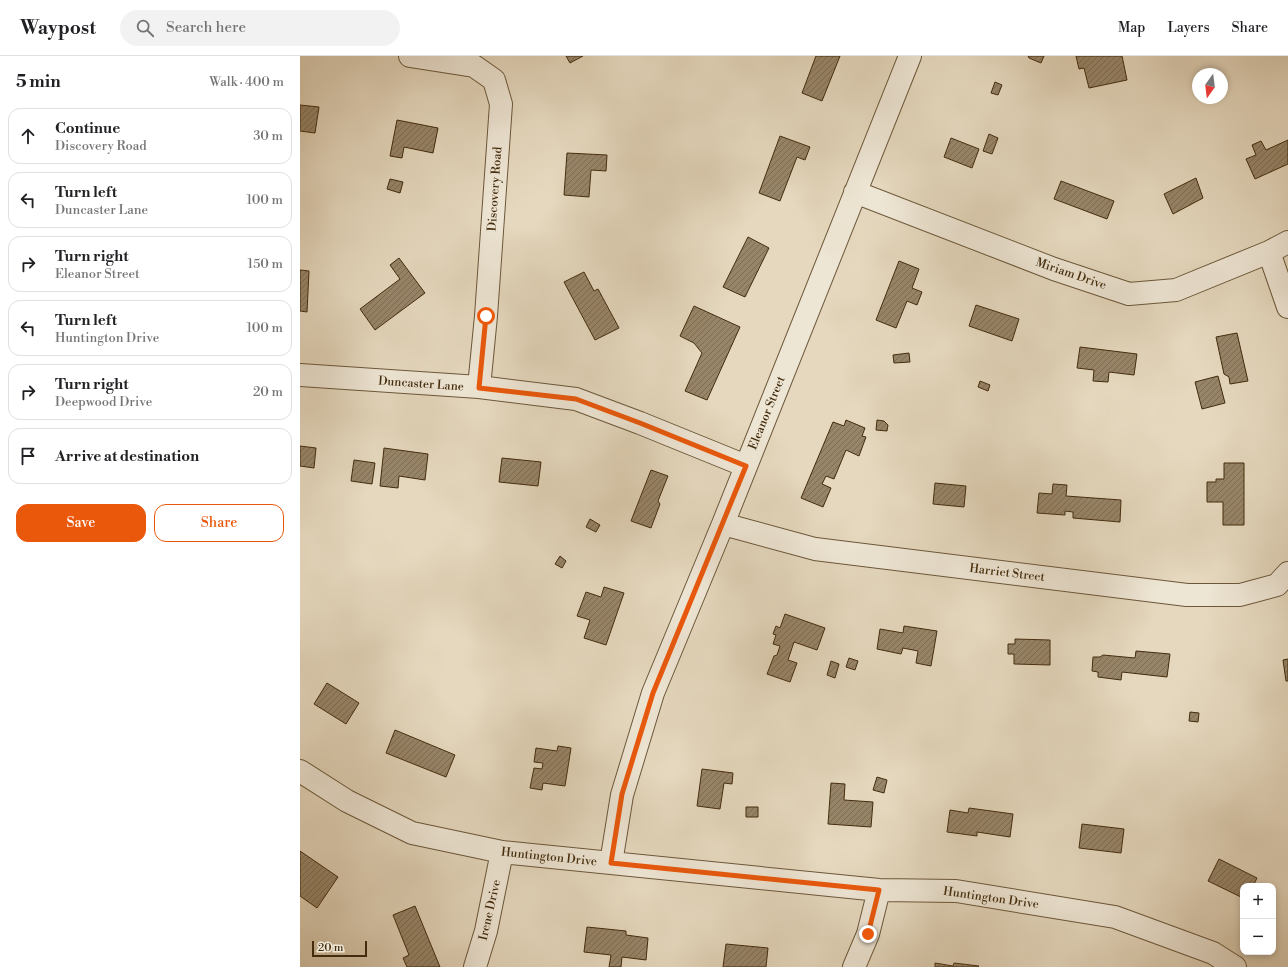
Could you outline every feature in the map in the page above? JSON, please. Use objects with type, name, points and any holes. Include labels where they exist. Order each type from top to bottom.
[{"type":"street","name":"Discovery Road","points":[[410,56],[474,66],[494,80],[501,104],[486,316],[479,388]]},
{"type":"street","name":"Eleanor Street","points":[[611,863],[622,794],[653,693],[723,524],[910,56]]},
{"type":"street","name":"Miriam Drive","points":[[855,192],[1054,269],[1128,294],[1176,290],[1269,252],[1288,242]]},
{"type":"street","points":[[1269,252],[1288,307]]},
{"type":"street","name":"Duncaster Lane","points":[[300,375],[479,388],[576,399],[746,466]]},
{"type":"street","name":"Harriet Street","points":[[723,524],[815,550],[1187,595],[1240,594],[1277,585],[1288,573]]},
{"type":"street","name":"Huntington Drive","points":[[300,771],[347,801],[412,833],[502,852],[879,890],[956,891],[1115,917],[1214,953],[1235,967]]},
{"type":"street","name":"Irene Drive","points":[[475,967],[486,931],[502,852]]},
{"type":"street","points":[[854,967],[868,934],[879,890]]},
{"type":"building","points":[[566,56],[583,56],[570,63]]},
{"type":"building","points":[[816,56],[840,56],[822,101],[802,93]]},
{"type":"building","points":[[1028,56],[1044,56],[1041,63],[1029,58]]},
{"type":"building","points":[[1076,56],[1122,56],[1127,80],[1089,88],[1084,68],[1079,69]]},
{"type":"building","points":[[995,82],[1002,85],[998,95],[991,93]]},
{"type":"building","points":[[300,105],[319,107],[315,133],[300,131]]},
{"type":"building","points":[[397,120],[438,128],[433,153],[404,147],[402,158],[390,156]]},
{"type":"building","points":[[989,134],[998,138],[992,154],[983,151]]},
{"type":"building","points":[[780,136],[810,147],[805,160],[797,157],[780,201],[759,193]]},
{"type":"building","points":[[951,138],[979,149],[972,168],[944,157]]},
{"type":"building","points":[[1288,140],[1288,164],[1255,179],[1246,159],[1256,155],[1252,145],[1261,141],[1266,150]]},
{"type":"building","points":[[567,153],[607,155],[606,171],[591,170],[589,197],[564,195]]},
{"type":"building","points":[[1196,178],[1203,198],[1173,214],[1164,194]]},
{"type":"building","points":[[390,179],[403,182],[400,193],[387,189]]},
{"type":"building","points":[[1061,181],[1114,201],[1107,219],[1054,199]]},
{"type":"building","points":[[748,237],[769,248],[745,297],[723,287]]},
{"type":"building","points":[[399,258],[425,293],[375,330],[360,309],[400,279],[390,265]]},
{"type":"building","points":[[899,261],[919,269],[912,288],[922,292],[917,305],[907,301],[896,328],[876,320]]},
{"type":"building","points":[[300,270],[309,271],[307,312],[300,311]]},
{"type":"building","points":[[584,272],[594,291],[598,289],[619,328],[595,340],[564,282]]},
{"type":"building","points":[[976,305],[1019,319],[1012,341],[969,326]]},
{"type":"building","points":[[694,306],[740,327],[707,400],[685,391],[702,353],[694,343],[680,336]]},
{"type":"building","points":[[1237,333],[1248,381],[1230,384],[1229,377],[1224,374],[1216,337]]},
{"type":"building","points":[[1080,347],[1137,354],[1134,375],[1109,372],[1108,382],[1093,381],[1094,370],[1077,368]]},
{"type":"building","points":[[909,353],[910,362],[894,363],[893,355]]},
{"type":"building","points":[[1218,376],[1225,403],[1202,409],[1195,382]]},
{"type":"building","points":[[980,381],[990,385],[988,391],[978,387]]},
{"type":"building","points":[[846,420],[865,428],[862,436],[866,437],[859,456],[846,450],[834,479],[826,476],[822,484],[831,488],[823,507],[801,498],[833,422],[844,426]]},
{"type":"building","points":[[877,420],[884,421],[888,425],[887,431],[876,430]]},
{"type":"building","points":[[300,446],[316,448],[314,468],[300,466]]},
{"type":"building","points":[[384,448],[428,454],[425,480],[399,476],[398,488],[380,486]]},
{"type":"building","points":[[502,458],[541,462],[538,486],[499,482]]},
{"type":"building","points":[[354,460],[375,463],[372,484],[351,481]]},
{"type":"building","points":[[1224,463],[1244,463],[1244,525],[1223,525],[1223,502],[1207,502],[1207,482],[1216,482],[1216,479],[1224,479]]},
{"type":"building","points":[[651,470],[668,476],[658,501],[660,504],[651,528],[631,521]]},
{"type":"building","points":[[935,483],[966,486],[964,507],[933,504]]},
{"type":"building","points":[[1053,484],[1067,485],[1066,496],[1121,500],[1120,522],[1073,518],[1073,512],[1065,511],[1065,515],[1037,513],[1039,493],[1052,494]]},
{"type":"building","points":[[590,519],[600,525],[596,532],[586,527]]},
{"type":"building","points":[[560,556],[566,561],[562,568],[555,564]]},
{"type":"building","points":[[604,587],[624,593],[606,645],[584,638],[590,620],[577,616],[586,592],[601,597]]},
{"type":"building","points":[[785,614],[825,628],[817,650],[794,642],[788,660],[797,663],[790,682],[767,674],[774,656],[777,655],[780,646],[773,644],[776,635],[773,634],[776,626],[780,628]]},
{"type":"building","points":[[904,626],[937,631],[931,666],[916,663],[918,651],[903,648],[901,654],[877,649],[880,629],[903,633]]},
{"type":"building","points":[[1015,639],[1050,640],[1050,665],[1014,664],[1014,654],[1008,654],[1008,644],[1015,644]]},
{"type":"building","points":[[1136,651],[1170,654],[1167,677],[1122,672],[1121,680],[1098,677],[1098,672],[1092,671],[1093,657],[1100,657],[1103,655],[1135,658]]},
{"type":"building","points":[[849,658],[858,661],[855,670],[846,667]]},
{"type":"building","points":[[1288,659],[1288,681],[1286,681],[1283,660]]},
{"type":"building","points":[[831,661],[839,664],[835,678],[827,675]]},
{"type":"building","points":[[327,683],[359,703],[346,724],[314,704]]},
{"type":"building","points":[[1190,712],[1199,713],[1198,722],[1189,721]]},
{"type":"building","points":[[395,730],[455,755],[446,777],[386,753]]},
{"type":"building","points":[[558,746],[571,748],[565,786],[543,783],[542,790],[530,788],[534,768],[542,769],[543,763],[534,762],[536,748],[557,751]]},
{"type":"building","points":[[702,769],[733,773],[732,784],[724,783],[720,809],[697,806]]},
{"type":"building","points":[[877,777],[887,780],[884,793],[873,790]]},
{"type":"building","points":[[831,783],[845,784],[844,800],[873,802],[871,827],[828,824]]},
{"type":"building","points":[[746,807],[758,807],[758,817],[746,817]]},
{"type":"building","points":[[969,808],[1013,814],[1010,837],[977,832],[977,836],[947,832],[950,810],[968,813]]},
{"type":"building","points":[[1082,824],[1124,829],[1121,853],[1079,848]]},
{"type":"building","points":[[300,851],[338,877],[317,908],[300,896]]},
{"type":"building","points":[[1219,859],[1257,878],[1254,883],[1240,883],[1240,897],[1208,881]]},
{"type":"building","points":[[415,906],[440,967],[407,967],[403,958],[409,955],[393,915]]},
{"type":"building","points":[[587,927],[626,931],[626,935],[648,938],[646,960],[622,957],[621,967],[609,967],[611,955],[584,952]]},
{"type":"building","points":[[726,944],[768,948],[766,967],[723,967]]},
{"type":"building","points":[[935,963],[953,966],[954,963],[979,966],[935,967]]},
{"type":"route","points":[[486,316],[479,388],[576,399],[746,466],[653,693],[622,794],[611,863],[879,890],[868,934]]}]
